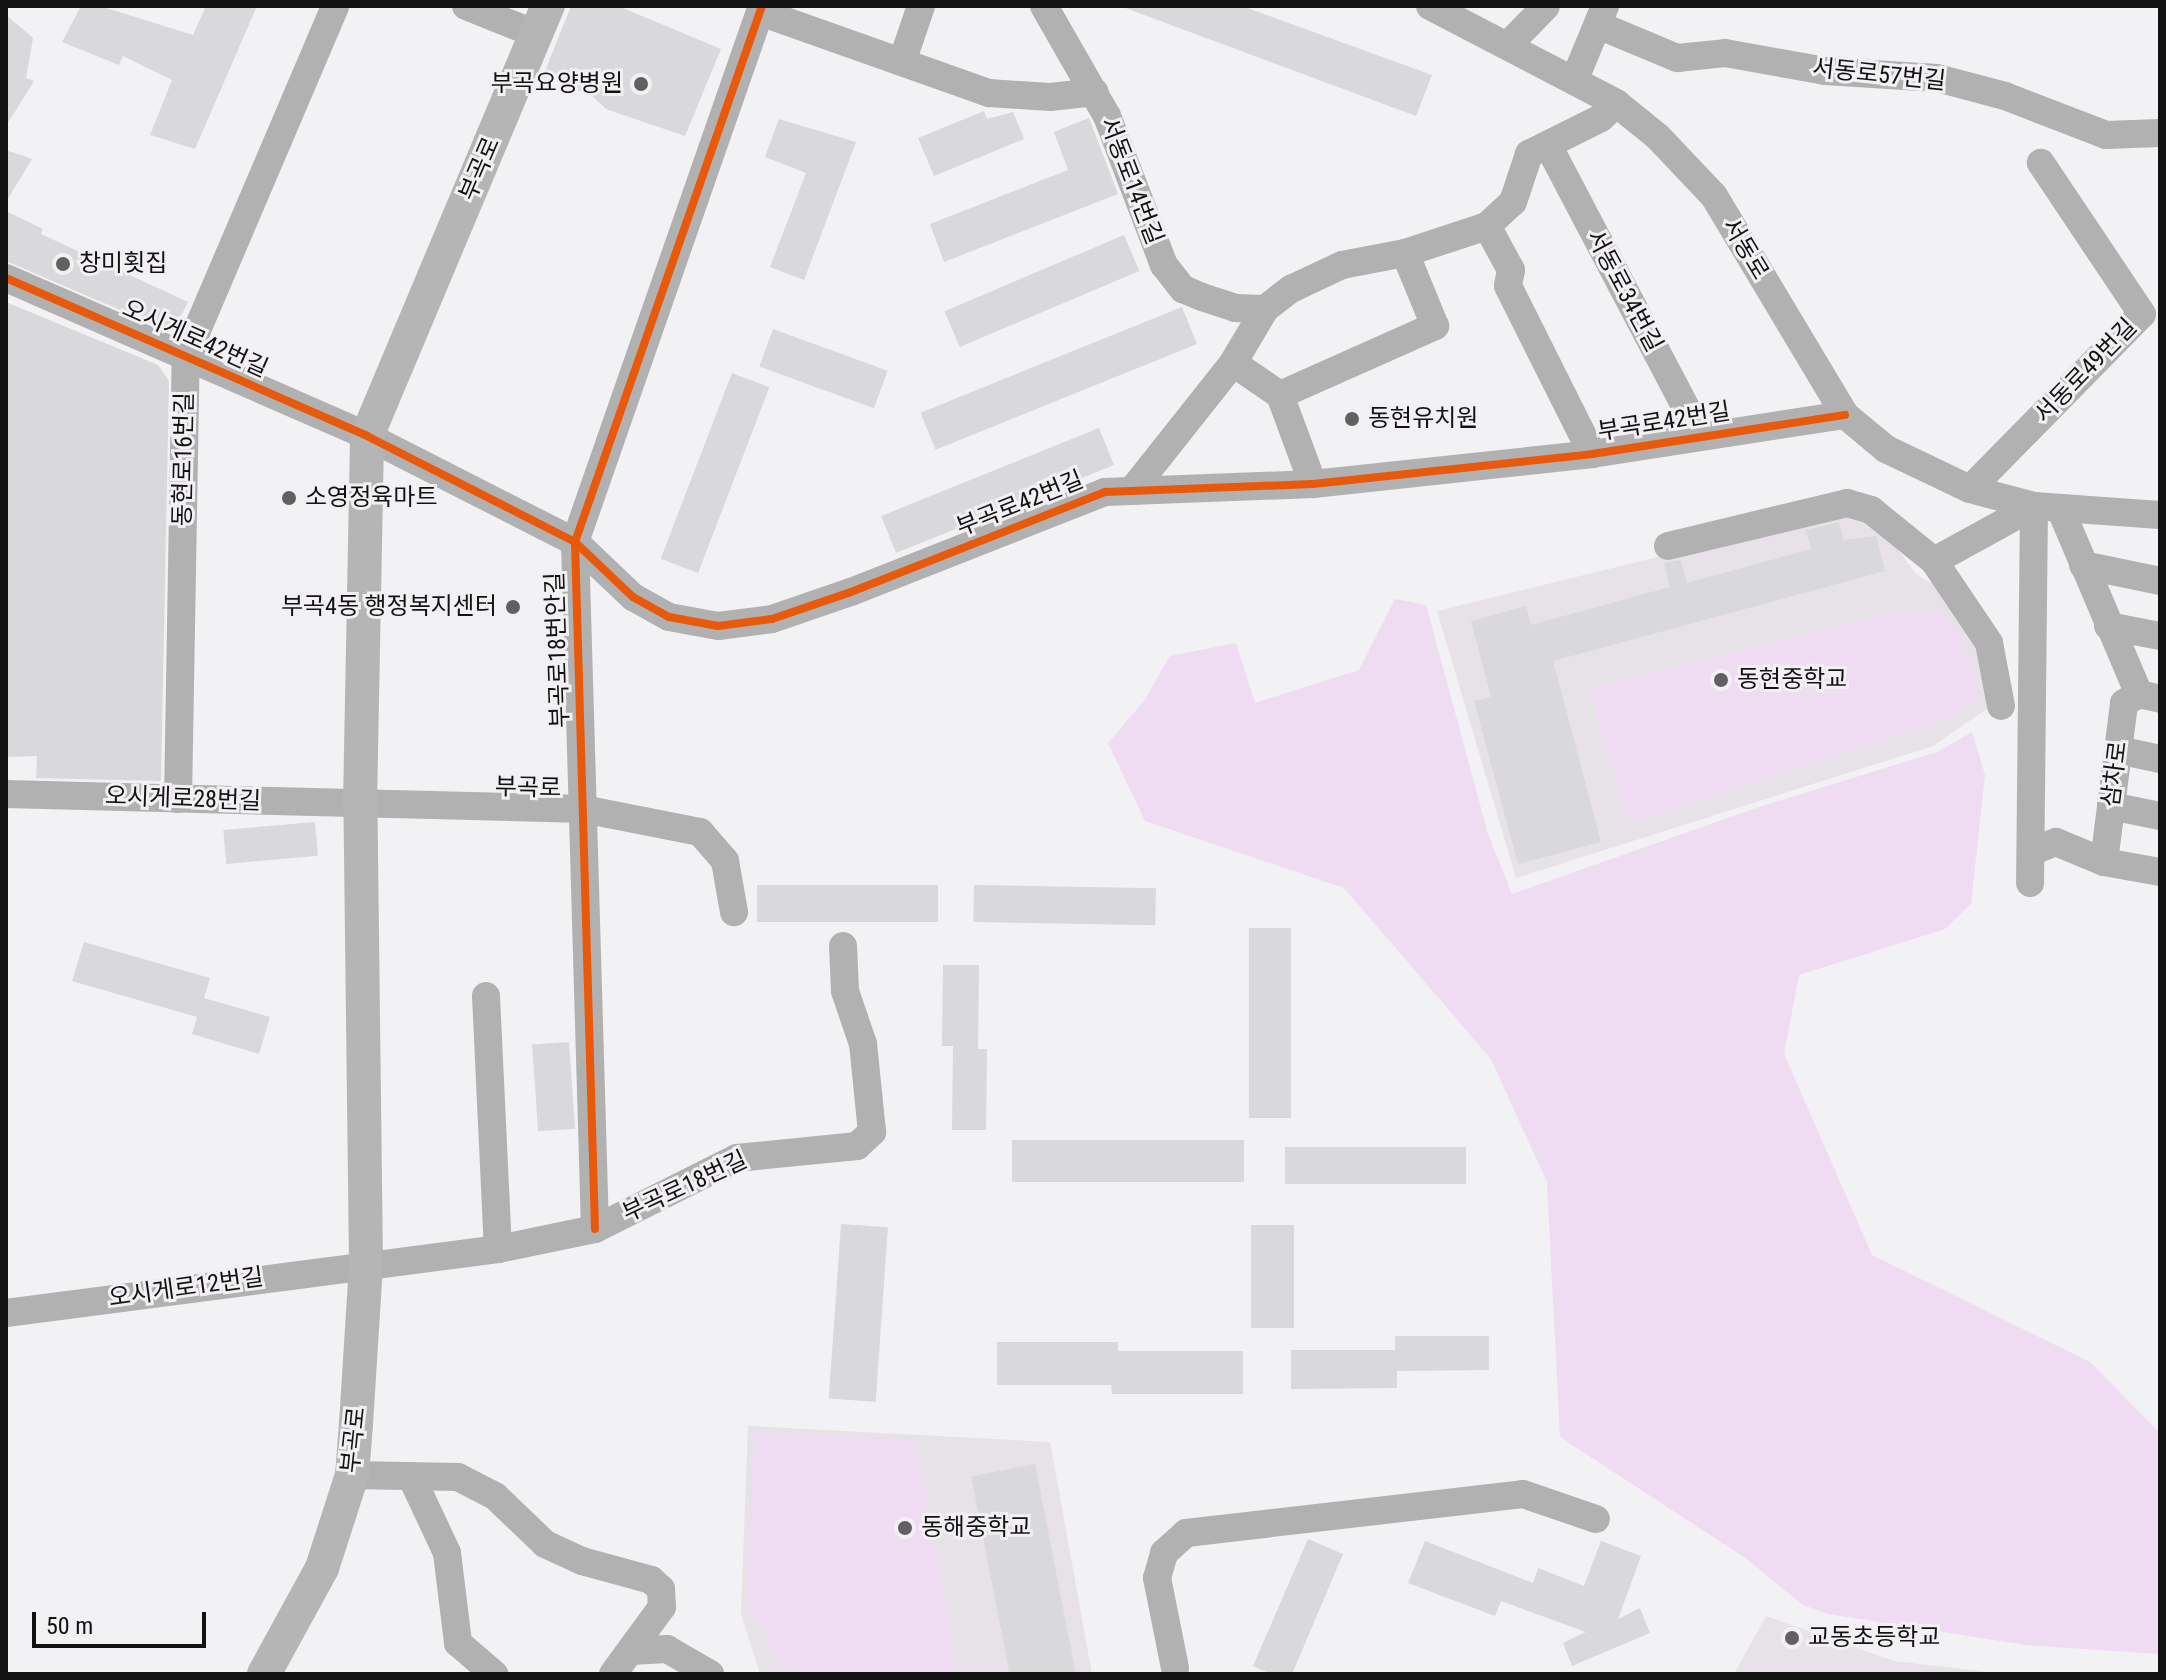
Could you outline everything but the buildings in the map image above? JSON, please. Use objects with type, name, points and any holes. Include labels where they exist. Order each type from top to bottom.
[{"type":"main road","name":"부곡로","points":[[264,1674],[322,1568],[352,1475],[366,1263],[360,804],[367,436],[542,20]]},
{"type":"street","name":"동현로16번길","points":[[178,799],[186,356],[335,6]]},
{"type":"street","points":[[466,6],[542,20]]},
{"type":"street","points":[[903,59],[921,6]]},
{"type":"street","points":[[1044,6],[1095,92]]},
{"type":"street","name":"서동로","points":[[1430,6],[1616,103],[1658,137],[1714,196],[1845,415],[1886,449],[1970,489],[2047,507],[2160,515]]},
{"type":"street","points":[[1508,45],[1546,6]]},
{"type":"street","name":"서동로14번길","points":[[761,9],[989,93],[1050,97],[1095,92],[1164,265],[1183,289],[1235,308],[1265,309]]},
{"type":"street","name":"부곡로18번안길","points":[[595,1229],[575,542],[761,9]]},
{"type":"street","points":[[1574,81],[1602,16]]},
{"type":"street","name":"서동로57번길","points":[[1602,16],[1677,58],[1725,53],[1825,71],[1937,78],[2005,96],[2106,135],[2160,133]]},
{"type":"street","points":[[1134,488],[1233,363],[1265,309],[1291,289],[1342,265],[1405,253],[1487,226],[1513,202],[1529,154],[1601,118],[1616,103]]},
{"type":"street","name":"서동로34번길","points":[[1548,145],[1701,436]]},
{"type":"street","name":"서동로49번길","points":[[1970,489],[2142,314],[2041,163]]},
{"type":"street","points":[[1487,226],[1511,270],[1508,286],[1592,454]]},
{"type":"street","points":[[1280,395],[1435,326],[1405,253]]},
{"type":"street","name":"오시게로42번길","points":[[6,278],[367,436]]},
{"type":"street","points":[[1233,363],[1280,395],[1313,484]]},
{"type":"street","name":"부곡로42번길","points":[[367,436],[575,542],[633,597],[669,617],[718,626],[772,619],[1105,492],[1134,488],[1313,484],[1592,454],[1845,415]]},
{"type":"street","points":[[1668,546],[1847,503],[1871,510],[1934,561],[1989,643],[2001,706]]},
{"type":"street","points":[[1934,561],[2047,507],[2030,883]]},
{"type":"street","name":"삼차로","points":[[2047,507],[2083,565],[2108,626],[2150,697],[2124,703],[2104,862]]},
{"type":"street","points":[[2083,565],[2160,581]]},
{"type":"street","points":[[2108,626],[2160,636]]},
{"type":"street","points":[[2118,750],[2160,759]]},
{"type":"street","name":"오시게로28번길","points":[[6,794],[360,804]]},
{"type":"street","name":"부곡로","points":[[360,804],[583,809],[700,832],[725,861],[734,912]]},
{"type":"street","points":[[2111,806],[2160,816]]},
{"type":"street","points":[[2031,852],[2056,842],[2104,862],[2160,872]]},
{"type":"street","name":"부곡로18번길","points":[[366,1263],[498,1249],[595,1229],[737,1158],[854,1148],[872,1132],[863,1044],[845,991],[843,946]]},
{"type":"street","points":[[486,996],[498,1249]]},
{"type":"street","name":"오시게로12번길","points":[[6,1313],[366,1263]]},
{"type":"street","points":[[352,1475],[458,1477],[495,1496],[545,1544],[582,1561],[651,1580],[661,1589],[662,1607],[613,1674]]},
{"type":"street","points":[[411,1476],[447,1553],[458,1643],[494,1674]]},
{"type":"street","points":[[1180,1672],[1157,1578],[1164,1553],[1186,1533],[1523,1494],[1596,1519]]},
{"type":"street","points":[[630,1651],[667,1649],[710,1674]]},
{"type":"shaded area","name":"동현중학교","points":[[1849,510],[1885,533],[1917,575],[1941,588],[1981,655],[1991,706],[1933,746],[1516,878],[1437,611]]},
{"type":"shaded area","points":[[1395,599],[1426,605],[1488,834],[1512,894],[1759,807],[1937,752],[1972,732],[1985,775],[1971,904],[1945,929],[1799,975],[1784,1054],[1872,1255],[2090,1362],[2160,1433],[2160,1654],[2026,1645],[1828,1614],[1803,1605],[1744,1557],[1560,1437],[1547,1182],[1491,1059],[1344,888],[1145,821],[1108,743],[1144,701],[1170,656],[1236,643],[1255,703],[1359,670]]},
{"type":"shaded area","points":[[1905,610],[1938,612],[1954,624],[1974,668],[1979,700],[1944,720],[1630,823],[1588,688]]},
{"type":"shaded area","name":"동해중학교","points":[[748,1426],[1050,1442],[1092,1674],[760,1674],[741,1614]]},
{"type":"shaded area","points":[[754,1432],[911,1440],[925,1488],[956,1667],[951,1674],[787,1674],[747,1602]]},
{"type":"shaded area","name":"교동초등학교","points":[[1766,1616],[1894,1661],[2005,1674],[1734,1674]]},
{"type":"cycle path","points":[[595,1229],[575,542],[762,6]]},
{"type":"cycle path","points":[[6,278],[367,436],[575,542],[633,597],[669,617],[718,626],[772,619],[851,592],[1105,492],[1313,484],[1592,454],[1845,415]]},
{"type":"place","name":"부곡요양병원","points":[[641,84]]},
{"type":"place","name":"창미횟집","points":[[63,264]]},
{"type":"place","name":"동현유치원","points":[[1352,419]]},
{"type":"place","name":"소영정육마트","points":[[289,498]]},
{"type":"place","name":"부곡4동 행정복지센터","points":[[513,607]]},
{"type":"place","name":"동현중학교","points":[[1721,680]]},
{"type":"place","name":"동해중학교","points":[[905,1528]]},
{"type":"place","name":"교동초등학교","points":[[1792,1638]]}]
